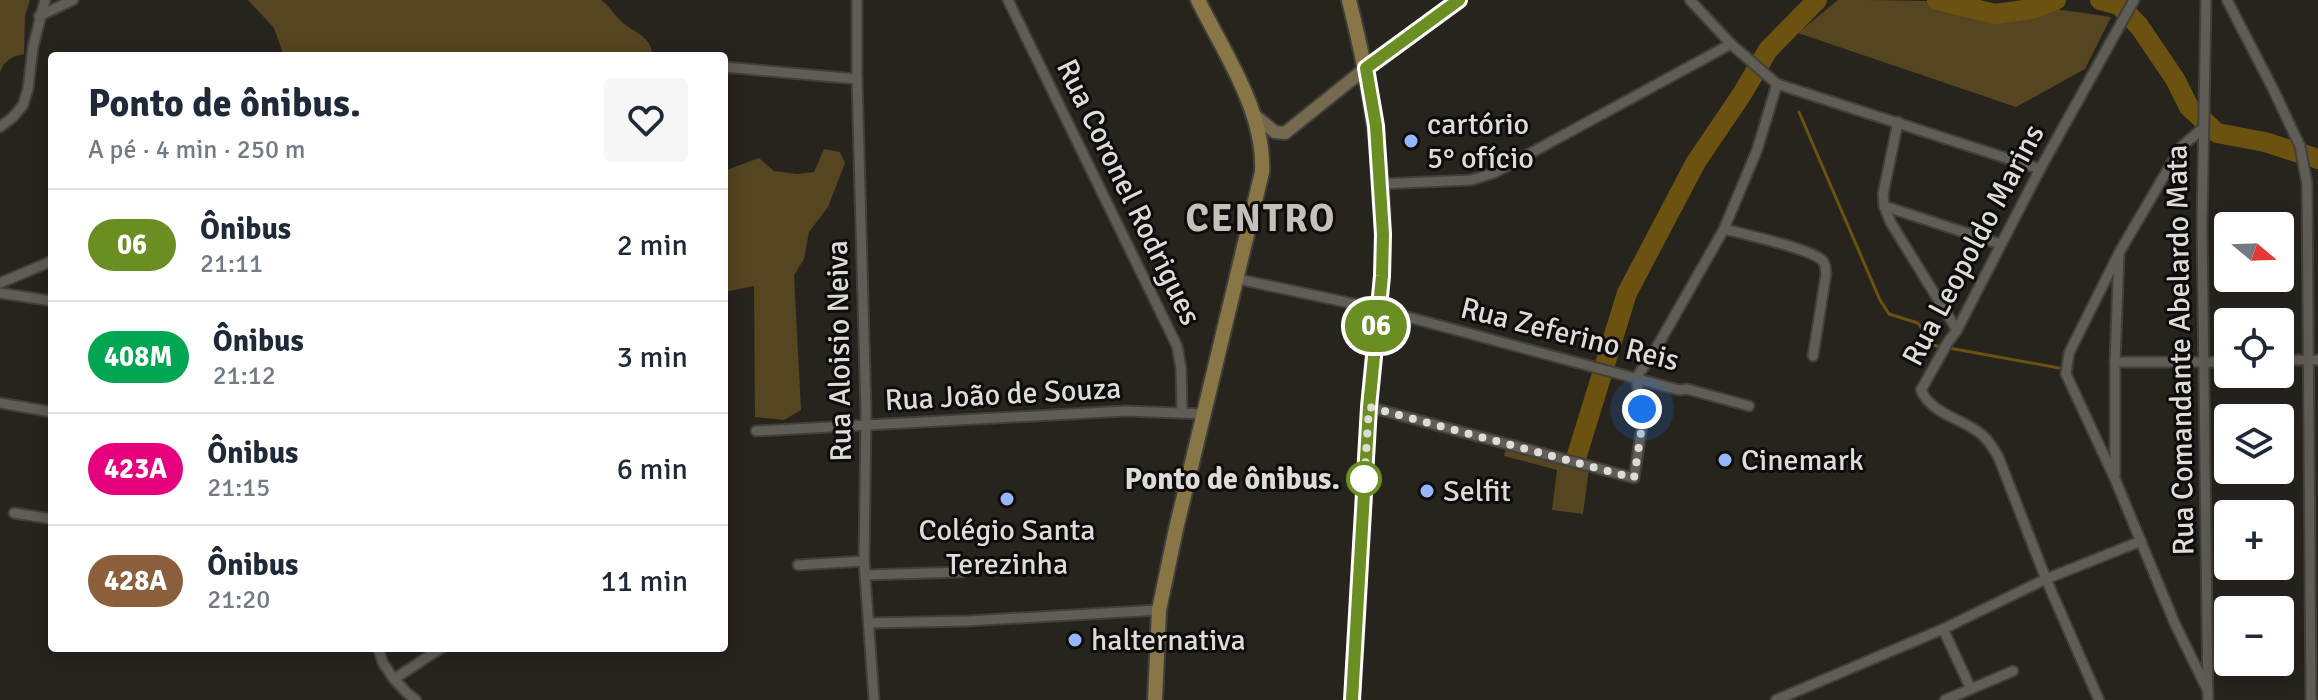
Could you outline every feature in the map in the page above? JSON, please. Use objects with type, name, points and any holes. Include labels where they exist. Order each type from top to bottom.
[{"type":"main road","points":[[1155,700],[1159,610],[1262,172],[1263,155],[1254,115],[1198,0]]},
{"type":"main road","points":[[1349,0],[1376,126],[1383,234],[1369,407],[1352,700]]},
{"type":"street","points":[[0,127],[23,105],[39,16],[45,0]]},
{"type":"street","points":[[39,16],[73,0]]},
{"type":"street","name":"Rua Aloisio Neiva","points":[[857,0],[866,425],[864,561],[874,700]]},
{"type":"street","name":"Rua Coronel Rodrigues","points":[[1008,0],[1177,346],[1182,412]]},
{"type":"street","points":[[1254,115],[1275,132],[1285,133],[1366,68],[1459,0]]},
{"type":"street","points":[[1690,0],[1731,44],[1773,82],[2040,169]]},
{"type":"street","name":"Rua Leopoldo Marins","points":[[2046,579],[1998,456],[1979,432],[1925,400],[1921,390],[1957,330],[2040,169],[2134,0]]},
{"type":"street","name":"Rua Comandante Abelardo Mata","points":[[2206,0],[2202,123],[2208,696]]},
{"type":"street","points":[[2227,0],[2300,146],[2307,184],[2313,360],[2311,700]]},
{"type":"street","points":[[1381,184],[1471,180],[1494,173],[1731,44]]},
{"type":"street","points":[[728,67],[857,79]]},
{"type":"street","points":[[1369,407],[1634,478],[1642,426],[1636,378],[1724,229],[1757,150],[1773,82]]},
{"type":"street","points":[[1898,122],[1883,194],[1884,206],[1891,223],[1957,330]]},
{"type":"street","points":[[2202,123],[2181,147],[2120,251],[2069,353],[2066,374],[2115,479],[2208,696]]},
{"type":"street","points":[[1884,206],[2000,244]]},
{"type":"street","points":[[1724,229],[1797,249],[1822,260],[1826,274],[1813,356]]},
{"type":"street","points":[[2115,479],[2115,362],[2120,251]]},
{"type":"street","points":[[0,283],[48,263]]},
{"type":"street","name":"Rua Zeferino Reis","points":[[1238,279],[1378,309],[1749,406]]},
{"type":"street","points":[[0,293],[48,300]]},
{"type":"street","points":[[2115,362],[2214,362]]},
{"type":"street","points":[[0,403],[48,411]]},
{"type":"street","name":"Rua João de Souza","points":[[756,431],[1126,411],[1205,414]]},
{"type":"street","points":[[14,513],[48,518]]},
{"type":"street","points":[[1776,700],[1790,697],[1943,629],[2046,579],[2141,541]]},
{"type":"street","points":[[798,565],[864,561]]},
{"type":"street","points":[[865,575],[962,572]]},
{"type":"street","points":[[2046,579],[2099,700]]},
{"type":"street","points":[[869,623],[1159,610]]},
{"type":"street","points":[[1943,629],[1971,689]]},
{"type":"street","points":[[379,652],[394,679],[416,700]]},
{"type":"street","points":[[394,679],[436,652]]},
{"type":"street","points":[[1945,700],[2013,671]]},
{"type":"shaded area","points":[[0,0],[30,0],[25,16],[24,54],[9,60],[0,72]]},
{"type":"shaded area","points":[[248,0],[601,0],[624,24],[648,42],[652,52],[283,52],[274,28]]},
{"type":"shaded area","points":[[1838,0],[1975,3],[2111,17],[2085,69],[2016,107],[1798,33]]},
{"type":"shaded area","points":[[824,149],[840,152],[845,163],[828,207],[809,232],[804,259],[794,275],[801,410],[784,420],[755,417],[754,286],[728,291],[728,170],[759,158],[774,171],[797,174],[814,172]]},
{"type":"shaded area","points":[[1506,449],[1589,469],[1583,514],[1552,510],[1557,470],[1504,456]]},
{"type":"waterway","points":[[1577,455],[1627,293],[1696,162],[1768,50],[1817,0]]},
{"type":"waterway","points":[[1937,0],[1995,14],[2031,9],[2056,0]]},
{"type":"waterway","points":[[2100,0],[2119,5],[2139,26],[2175,79],[2189,107],[2217,133],[2265,142],[2318,159]]},
{"type":"waterway","points":[[1772,46],[1775,54]]},
{"type":"waterway","points":[[1799,112],[1880,300],[1889,314],[1918,323],[1933,345],[1941,347]]},
{"type":"waterway","points":[[1949,348],[2059,368]]},
{"type":"bus line","name":"06","points":[[1352,700],[1369,407],[1383,234],[1376,126],[1366,68],[1459,0]]},
{"type":"place","name":"cartório 5° ofício","points":[[1411,141]]},
{"type":"place","name":"Cinemark","points":[[1725,460]]},
{"type":"place","name":"Ponto de ônibus.","points":[[1364,479]]},
{"type":"place","name":"Selfit","points":[[1427,491]]},
{"type":"place","name":"Colégio Santa Terezinha","points":[[1007,499]]},
{"type":"place","name":"halternativa","points":[[1075,640]]},
{"type":"district","name":"CENTRO","points":[[1261,218]]},
{"type":"route","points":[[1364,479],[1364,485],[1369,407],[1634,478],[1642,409]]}]
